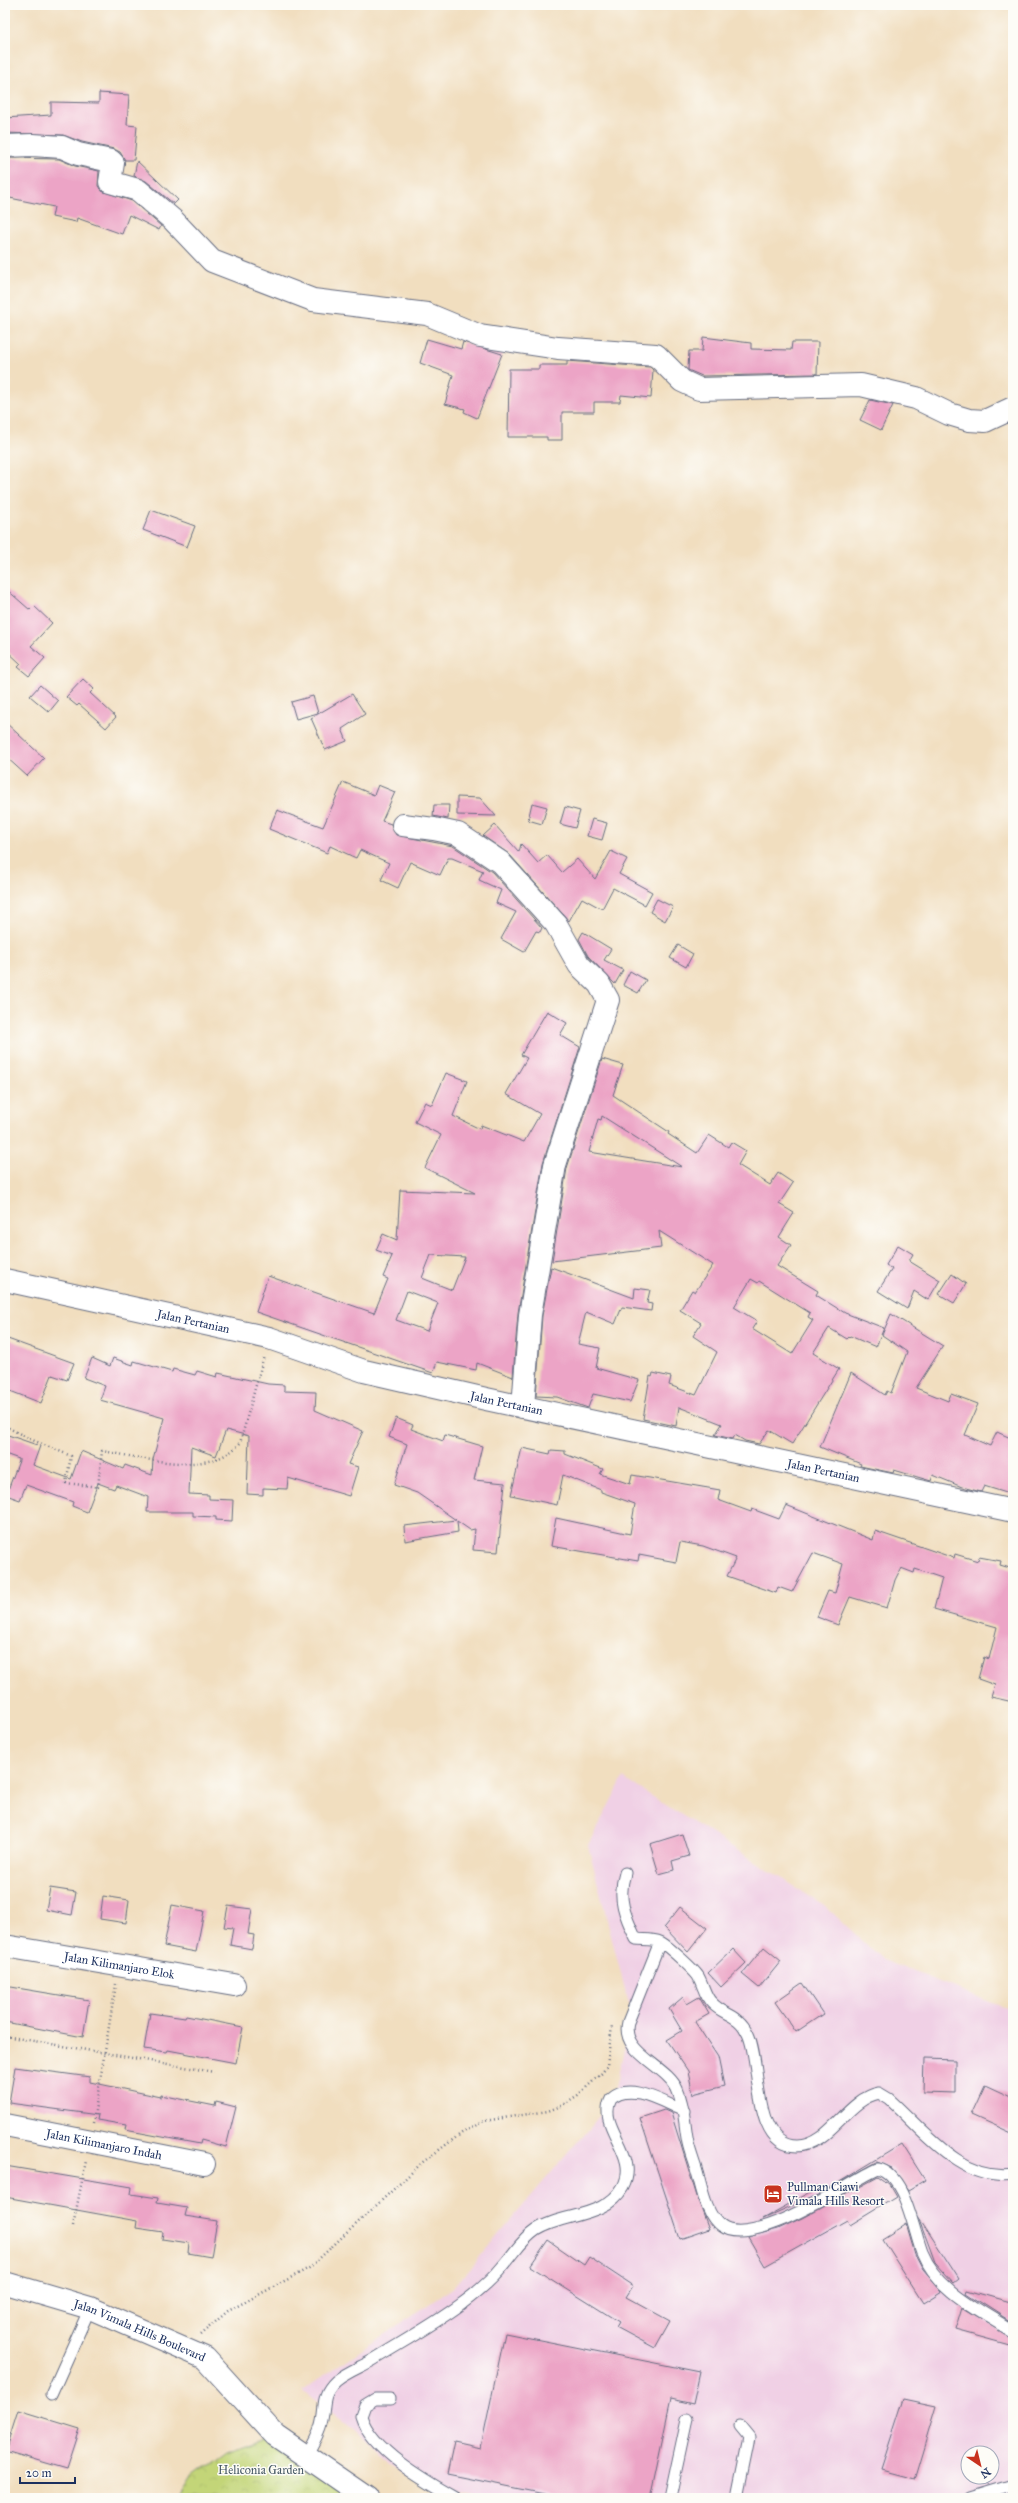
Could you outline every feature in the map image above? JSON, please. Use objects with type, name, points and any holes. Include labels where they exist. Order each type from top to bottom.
[{"type":"street","points":[[5,146],[33,144],[62,148],[78,154],[111,161],[113,163],[110,182],[138,190],[173,220],[212,261],[313,300],[427,314],[480,336],[558,348],[656,355],[682,381],[699,388],[861,385],[916,398],[950,414],[969,420],[985,421],[1013,408]]},
{"type":"street","points":[[403,826],[434,828],[458,834],[500,862],[556,924],[579,965],[599,984],[608,1000],[555,1165],[530,1315],[523,1407]]},
{"type":"street","name":"Jalan Pertanian","points":[[5,1280],[269,1338],[364,1371],[523,1407],[1013,1511]]},
{"type":"street","name":"Jalan Kilimanjaro Elok","points":[[5,1946],[119,1967],[234,1985]]},
{"type":"street","name":"Jalan Kilimanjaro Indah","points":[[5,2125],[204,2164]]},
{"type":"street","name":"Jalan Vimala Hills Boulevard","points":[[5,2283],[90,2308],[198,2354],[275,2435],[367,2498]]},
{"type":"lane","points":[[624,1873],[620,1897],[623,1910],[636,1939],[660,1942],[697,1975],[712,2003],[740,2021],[748,2034],[766,2122],[774,2138],[781,2143],[802,2146],[814,2141],[867,2095],[879,2093],[889,2098],[955,2160],[985,2174],[1013,2174]]},
{"type":"lane","points":[[660,1942],[640,1989],[627,2032],[634,2048],[656,2065],[672,2081],[684,2111],[688,2142],[696,2171],[708,2207],[720,2226],[732,2232],[746,2231],[808,2208],[878,2169],[886,2170],[893,2176],[904,2195],[922,2252],[939,2278],[969,2303],[1013,2331]]},
{"type":"lane","points":[[306,2456],[321,2426],[322,2407],[327,2391],[336,2381],[421,2331],[462,2304],[500,2271],[517,2248],[535,2231],[548,2224],[606,2204],[616,2196],[623,2186],[628,2170],[623,2151],[606,2112],[611,2099],[627,2092],[643,2094],[684,2111]]},
{"type":"lane","points":[[51,2395],[90,2308]]},
{"type":"lane","points":[[390,2399],[375,2399],[364,2405],[361,2416],[366,2426],[390,2455],[456,2498]]},
{"type":"lane","points":[[671,2498],[687,2419]]},
{"type":"lane","points":[[737,2498],[749,2437],[740,2426]]},
{"type":"lane","points":[[970,2498],[1013,2484]]},
{"type":"path","points":[[5,1426],[30,1439],[71,1456],[66,1483],[98,1486],[102,1451],[198,1464],[219,1459],[234,1451],[240,1443],[269,1338]]},
{"type":"path","points":[[73,2226],[90,2141],[119,1967]]},
{"type":"path","points":[[198,2354],[201,2333],[228,2312],[309,2268],[385,2196],[444,2145],[484,2121],[548,2111],[561,2106],[578,2095],[606,2066],[610,2030],[614,2020]]},
{"type":"path","points":[[5,2036],[214,2072]]},
{"type":"shaded area","name":"Pullman Ciawi Vimala Hills Resort","points":[[623,1778],[824,1905],[883,1960],[1013,2011],[1013,2498],[474,2498],[427,2487],[303,2390],[454,2287],[612,2101],[632,2017],[588,1845]]},
{"type":"green space","name":"Heliconia Garden","points":[[268,2438],[353,2498],[179,2498],[192,2477],[226,2452]]},
{"type":"building","points":[[99,93],[129,95],[127,125],[137,126],[134,160],[125,160],[120,152],[114,149],[82,142],[63,135],[5,133],[5,118],[51,115],[51,102],[99,103]]},
{"type":"building","points":[[5,158],[59,159],[75,166],[99,171],[98,186],[102,191],[132,201],[161,226],[159,230],[129,215],[122,234],[77,218],[76,222],[52,217],[54,207],[5,197]]},
{"type":"building","points":[[137,161],[178,200],[174,204],[146,181],[134,176]]},
{"type":"building","points":[[703,337],[751,343],[751,349],[791,350],[792,342],[818,342],[817,374],[702,376],[688,370],[689,351],[702,351]]},
{"type":"building","points":[[427,339],[461,349],[463,342],[502,354],[477,418],[464,412],[465,409],[445,404],[453,375],[420,363]]},
{"type":"building","points":[[567,361],[650,367],[653,370],[651,398],[621,395],[620,402],[594,402],[594,412],[562,412],[562,440],[547,440],[547,437],[508,437],[509,369],[539,369],[539,365],[567,365]]},
{"type":"building","points":[[870,400],[893,405],[881,430],[860,420]]},
{"type":"building","points":[[151,510],[195,526],[187,547],[143,530]]},
{"type":"building","points":[[5,588],[30,610],[34,606],[52,623],[31,646],[45,658],[29,676],[18,667],[21,664],[5,649]]},
{"type":"building","points":[[83,679],[94,689],[90,693],[116,717],[106,728],[79,704],[77,706],[66,697]]},
{"type":"building","points":[[40,685],[58,701],[49,712],[30,696]]},
{"type":"building","points":[[352,694],[365,714],[342,729],[347,741],[325,750],[311,718]]},
{"type":"building","points":[[313,696],[318,713],[296,719],[291,702]]},
{"type":"building","points":[[5,722],[44,758],[27,776],[5,756]]},
{"type":"building","points":[[343,782],[374,795],[378,785],[395,792],[382,821],[391,824],[396,835],[453,846],[492,872],[542,928],[540,932],[536,931],[524,952],[501,939],[516,912],[496,903],[501,890],[479,880],[483,871],[452,858],[448,858],[440,875],[410,862],[398,888],[381,880],[389,863],[360,850],[356,858],[330,846],[327,853],[269,829],[277,810],[323,827]]},
{"type":"building","points":[[457,797],[480,798],[496,816],[457,815]]},
{"type":"building","points":[[532,803],[547,807],[542,824],[528,820]]},
{"type":"building","points":[[434,805],[449,805],[448,819],[433,816]]},
{"type":"building","points":[[565,807],[580,811],[575,828],[560,824]]},
{"type":"building","points":[[592,819],[607,823],[602,840],[587,836]]},
{"type":"building","points":[[495,825],[519,852],[521,844],[538,863],[547,855],[562,872],[577,859],[595,879],[611,851],[627,859],[619,874],[652,892],[645,905],[613,888],[602,909],[582,898],[569,921],[509,854],[483,836]]},
{"type":"building","points":[[657,899],[673,907],[665,921],[650,912]]},
{"type":"building","points":[[583,932],[611,949],[604,960],[623,970],[615,984],[588,956],[579,939]]},
{"type":"building","points":[[678,945],[693,954],[686,967],[670,958]]},
{"type":"building","points":[[630,971],[646,980],[638,993],[623,985]]},
{"type":"building","points":[[547,1011],[567,1023],[560,1035],[580,1047],[543,1163],[518,1313],[513,1377],[477,1363],[476,1370],[437,1362],[433,1373],[256,1312],[268,1276],[374,1313],[388,1279],[383,1277],[392,1256],[376,1250],[383,1234],[397,1240],[400,1190],[475,1193],[425,1168],[441,1135],[415,1122],[425,1102],[432,1105],[446,1073],[467,1081],[453,1116],[480,1129],[481,1125],[524,1142],[540,1114],[506,1094],[527,1058],[521,1055]],"holes":[[[431,1255],[465,1257],[452,1290],[422,1278]],[[407,1291],[438,1303],[427,1331],[396,1320]]]},
{"type":"building","points":[[602,1059],[623,1065],[613,1095],[669,1132],[668,1134],[697,1153],[709,1135],[728,1147],[731,1142],[746,1151],[738,1165],[770,1185],[778,1173],[793,1183],[779,1204],[794,1213],[779,1237],[791,1245],[777,1266],[818,1291],[816,1295],[845,1313],[884,1328],[876,1347],[850,1336],[847,1339],[829,1328],[813,1353],[839,1369],[792,1444],[769,1430],[759,1444],[745,1441],[735,1435],[733,1439],[715,1435],[722,1424],[679,1407],[676,1426],[643,1419],[650,1376],[652,1377],[653,1373],[671,1377],[669,1385],[696,1395],[717,1352],[693,1336],[701,1323],[680,1310],[692,1290],[695,1292],[713,1265],[659,1231],[661,1248],[552,1261],[567,1168]],"holes":[[[602,1116],[682,1167],[589,1152],[598,1119],[601,1120]],[[751,1279],[758,1283],[759,1281],[810,1313],[808,1317],[813,1320],[792,1354],[752,1329],[757,1321],[734,1307]]]},
{"type":"building","points":[[898,1245],[913,1254],[909,1261],[940,1280],[928,1300],[914,1291],[907,1309],[878,1291],[892,1269],[886,1265]]},
{"type":"building","points":[[551,1267],[634,1298],[635,1288],[650,1290],[647,1303],[652,1304],[651,1311],[622,1307],[615,1324],[586,1312],[578,1344],[600,1348],[596,1368],[639,1380],[630,1402],[593,1394],[588,1408],[557,1397],[536,1396],[542,1316]]},
{"type":"building","points":[[952,1274],[966,1284],[954,1303],[939,1294]]},
{"type":"building","points":[[891,1314],[943,1346],[916,1388],[948,1401],[951,1394],[978,1404],[965,1435],[990,1446],[997,1432],[1013,1439],[1013,1495],[984,1486],[981,1492],[962,1487],[933,1475],[931,1481],[894,1470],[893,1473],[860,1466],[861,1464],[820,1447],[851,1373],[885,1395],[887,1391],[891,1393],[907,1352],[882,1335]]},
{"type":"building","points":[[5,1338],[74,1363],[67,1380],[52,1375],[41,1403],[5,1389]]},
{"type":"building","points":[[92,1358],[110,1366],[113,1358],[133,1365],[134,1361],[172,1372],[173,1369],[195,1375],[197,1371],[217,1377],[218,1373],[268,1384],[284,1385],[284,1391],[316,1392],[315,1410],[363,1431],[348,1464],[358,1467],[349,1496],[288,1478],[287,1489],[263,1488],[263,1495],[247,1494],[249,1436],[226,1430],[216,1456],[191,1447],[189,1494],[209,1495],[209,1499],[233,1500],[232,1521],[216,1520],[216,1517],[193,1516],[193,1512],[147,1512],[148,1497],[116,1485],[114,1489],[98,1483],[87,1512],[72,1506],[73,1502],[26,1485],[20,1500],[6,1495],[19,1459],[5,1454],[5,1434],[40,1446],[33,1465],[71,1479],[81,1451],[123,1469],[125,1465],[152,1475],[153,1459],[164,1418],[100,1400],[105,1386],[84,1378]]},
{"type":"building","points":[[396,1418],[413,1425],[411,1429],[443,1441],[445,1435],[482,1446],[474,1480],[505,1483],[498,1552],[473,1550],[475,1529],[470,1530],[457,1521],[458,1532],[405,1541],[404,1526],[456,1520],[417,1493],[394,1485],[407,1444],[389,1437]]},
{"type":"building","points":[[522,1448],[550,1454],[551,1450],[565,1451],[565,1454],[603,1469],[600,1474],[630,1484],[632,1475],[720,1490],[718,1500],[751,1512],[752,1509],[779,1519],[786,1505],[873,1540],[875,1531],[954,1558],[955,1554],[978,1561],[979,1557],[1001,1561],[1000,1565],[1013,1569],[1013,1702],[991,1697],[995,1685],[978,1679],[984,1657],[989,1659],[997,1627],[934,1609],[942,1578],[915,1569],[914,1573],[901,1568],[895,1580],[887,1608],[850,1597],[838,1625],[817,1617],[828,1591],[835,1593],[843,1564],[813,1553],[792,1592],[778,1587],[776,1593],[727,1576],[736,1558],[703,1546],[680,1542],[676,1562],[639,1555],[638,1561],[551,1546],[556,1518],[630,1534],[635,1504],[601,1492],[601,1490],[563,1475],[557,1505],[511,1495]]},
{"type":"building","points":[[682,1834],[689,1856],[672,1861],[674,1870],[659,1874],[650,1844]]},
{"type":"building","points":[[50,1888],[76,1892],[72,1915],[46,1910]]},
{"type":"building","points":[[103,1896],[129,1900],[126,1923],[100,1919]]},
{"type":"building","points":[[172,1905],[204,1911],[196,1952],[164,1946]]},
{"type":"building","points":[[228,1906],[252,1909],[248,1934],[254,1935],[252,1949],[230,1945],[233,1928],[224,1927]]},
{"type":"building","points":[[680,1907],[707,1928],[688,1952],[664,1927]]},
{"type":"building","points":[[764,1947],[781,1961],[759,1988],[742,1974]]},
{"type":"building","points":[[733,1949],[746,1963],[721,1987],[708,1973]]},
{"type":"building","points":[[802,1983],[823,2014],[796,2032],[775,2002]]},
{"type":"building","points":[[5,1986],[89,2000],[83,2037],[5,2022]]},
{"type":"building","points":[[683,1997],[687,2004],[699,1997],[709,2014],[695,2022],[718,2057],[724,2086],[693,2094],[688,2071],[667,2040],[682,2031],[669,2009]]},
{"type":"building","points":[[150,2013],[185,2018],[186,2016],[243,2027],[236,2063],[168,2050],[167,2052],[144,2049]]},
{"type":"building","points":[[924,2059],[955,2060],[955,2093],[923,2092]]},
{"type":"building","points":[[15,2067],[90,2077],[90,2082],[161,2097],[161,2095],[215,2106],[216,2102],[236,2107],[226,2147],[201,2140],[200,2144],[125,2130],[126,2125],[97,2120],[98,2115],[9,2103]]},
{"type":"building","points":[[985,2085],[1013,2098],[1013,2134],[971,2115]]},
{"type":"building","points":[[664,2110],[671,2113],[699,2203],[709,2229],[680,2239],[640,2118]]},
{"type":"building","points":[[902,2144],[925,2180],[908,2190],[892,2168],[877,2162],[828,2189]]},
{"type":"building","points":[[5,2166],[132,2187],[131,2194],[158,2198],[157,2203],[187,2208],[185,2216],[217,2221],[211,2257],[188,2253],[189,2243],[162,2239],[163,2232],[136,2228],[137,2221],[5,2197]]},
{"type":"building","points":[[878,2177],[889,2185],[896,2197],[850,2225],[847,2220],[765,2266],[748,2237],[778,2229],[802,2218]]},
{"type":"building","points":[[818,2188],[821,2193],[762,2219]]},
{"type":"building","points":[[918,2216],[959,2279],[954,2283],[935,2262]]},
{"type":"building","points":[[906,2224],[915,2254],[923,2269],[942,2291],[923,2303],[882,2239]]},
{"type":"building","points":[[548,2240],[584,2265],[589,2257],[633,2286],[626,2297],[670,2321],[655,2348],[616,2327],[619,2322],[530,2266]]},
{"type":"building","points":[[967,2290],[1013,2303],[1013,2323],[966,2293]]},
{"type":"building","points":[[962,2307],[1013,2338],[1013,2346],[955,2330]]},
{"type":"building","points":[[505,2333],[700,2372],[693,2404],[671,2399],[650,2498],[565,2498],[447,2474],[454,2441],[481,2447]]},
{"type":"building","points":[[904,2399],[937,2406],[915,2479],[881,2470]]},
{"type":"building","points":[[18,2410],[80,2429],[67,2469],[5,2451]]},
{"type":"place","name":"Pullman Ciawi Vimala Hills Resort","points":[[773,2194]]}]
